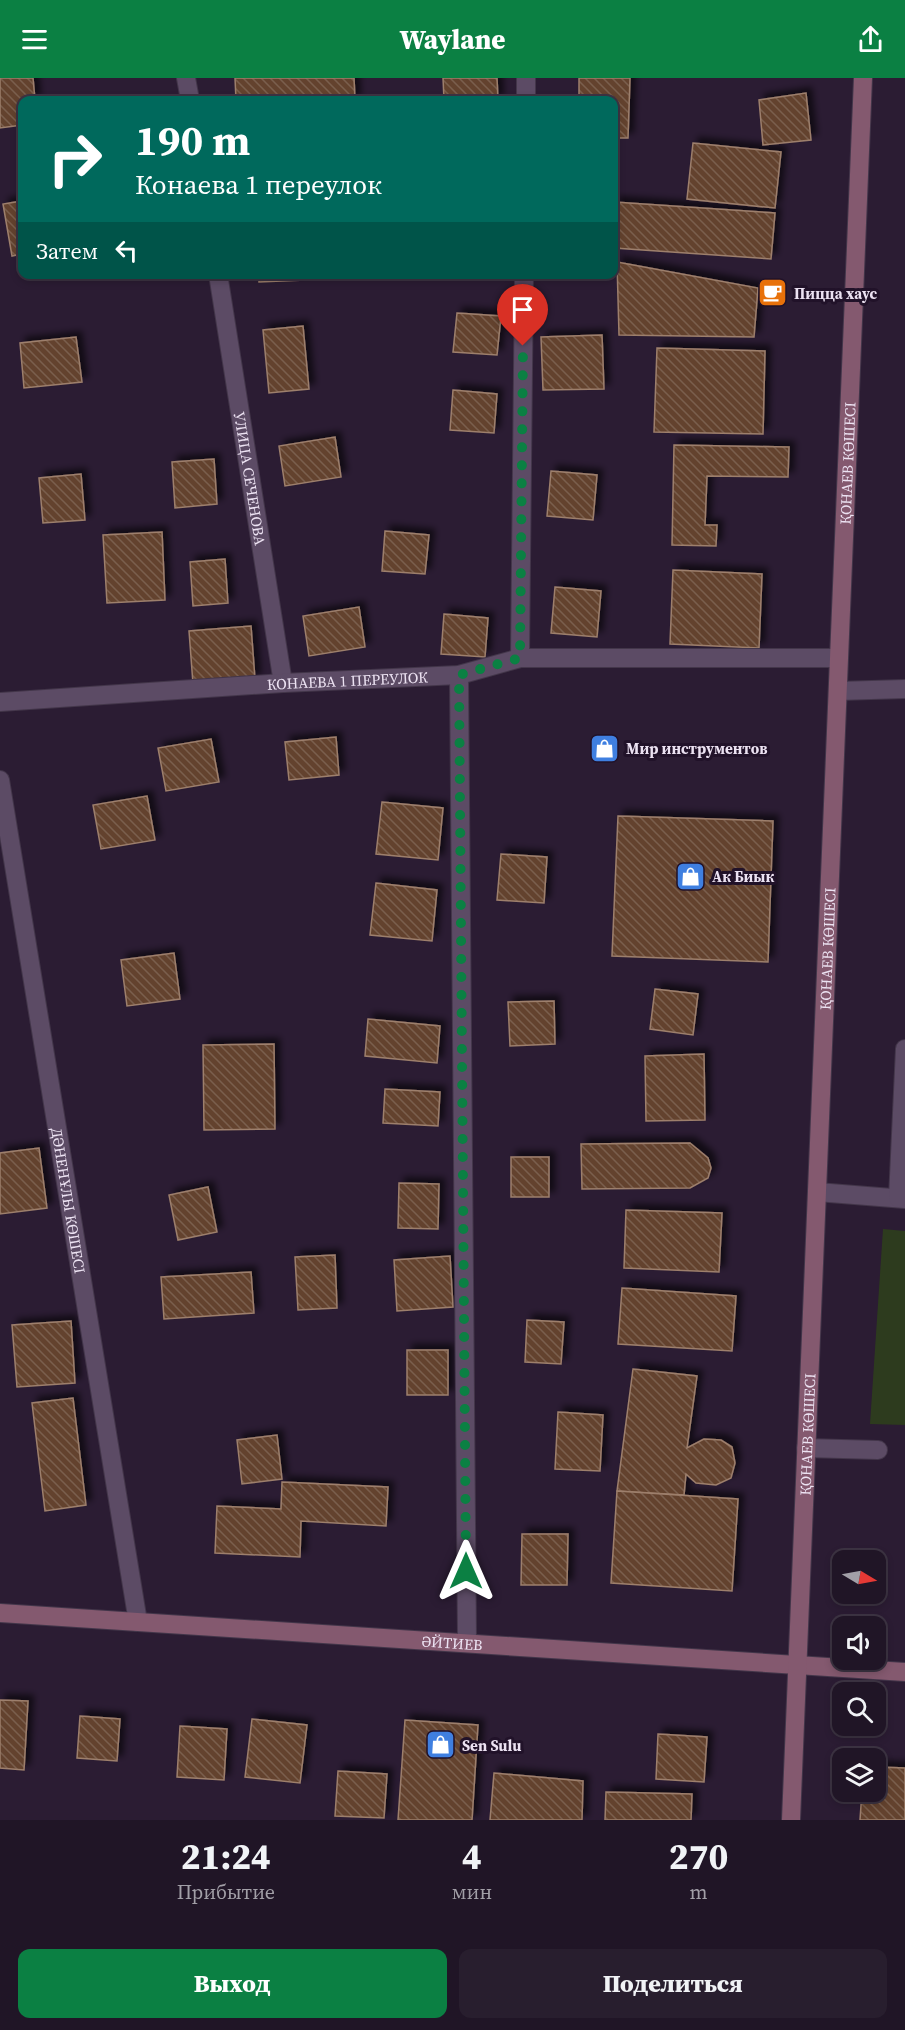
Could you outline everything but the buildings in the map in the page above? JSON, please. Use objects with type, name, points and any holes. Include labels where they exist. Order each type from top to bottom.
[{"type":"main road","name":"ҚОНАЕВ КӨШЕСІ","points":[[791,1820],[837,658],[863,78]]},
{"type":"main road","name":"ӘЙТИЕВ","points":[[0,1613],[796,1663],[905,1672]]},
{"type":"street","points":[[186,78],[189,96]]},
{"type":"street","points":[[526,78],[526,96]]},
{"type":"street","name":"УЛИЦА СЕЧЕНОВА","points":[[219,279],[283,683]]},
{"type":"street","points":[[520,658],[524,279]]},
{"type":"street","name":"КОНАЕВА 1 ПЕРЕУЛОК","points":[[0,702],[283,683],[459,675],[520,658],[837,658]]},
{"type":"street","points":[[459,675],[467,1642]]},
{"type":"street","points":[[837,691],[905,689]]},
{"type":"street","name":"ДӘНЕНҰЛЫ КӨШЕСІ","points":[[0,780],[138,1622]]},
{"type":"street","points":[[817,1192],[902,1198],[905,1049]]},
{"type":"street","points":[[806,1448],[878,1450]]},
{"type":"green space","points":[[883,1229],[905,1231],[905,1425],[870,1424]]},
{"type":"place","name":"Пицца хаус","points":[[773,293]]},
{"type":"place","name":"Мир инструментов","points":[[605,748]]},
{"type":"place","name":"Ак Биык","points":[[691,876]]},
{"type":"place","name":"Sen Sulu","points":[[441,1745]]},
{"type":"route","points":[[466,1571],[459,675],[520,658],[523,346]]}]
